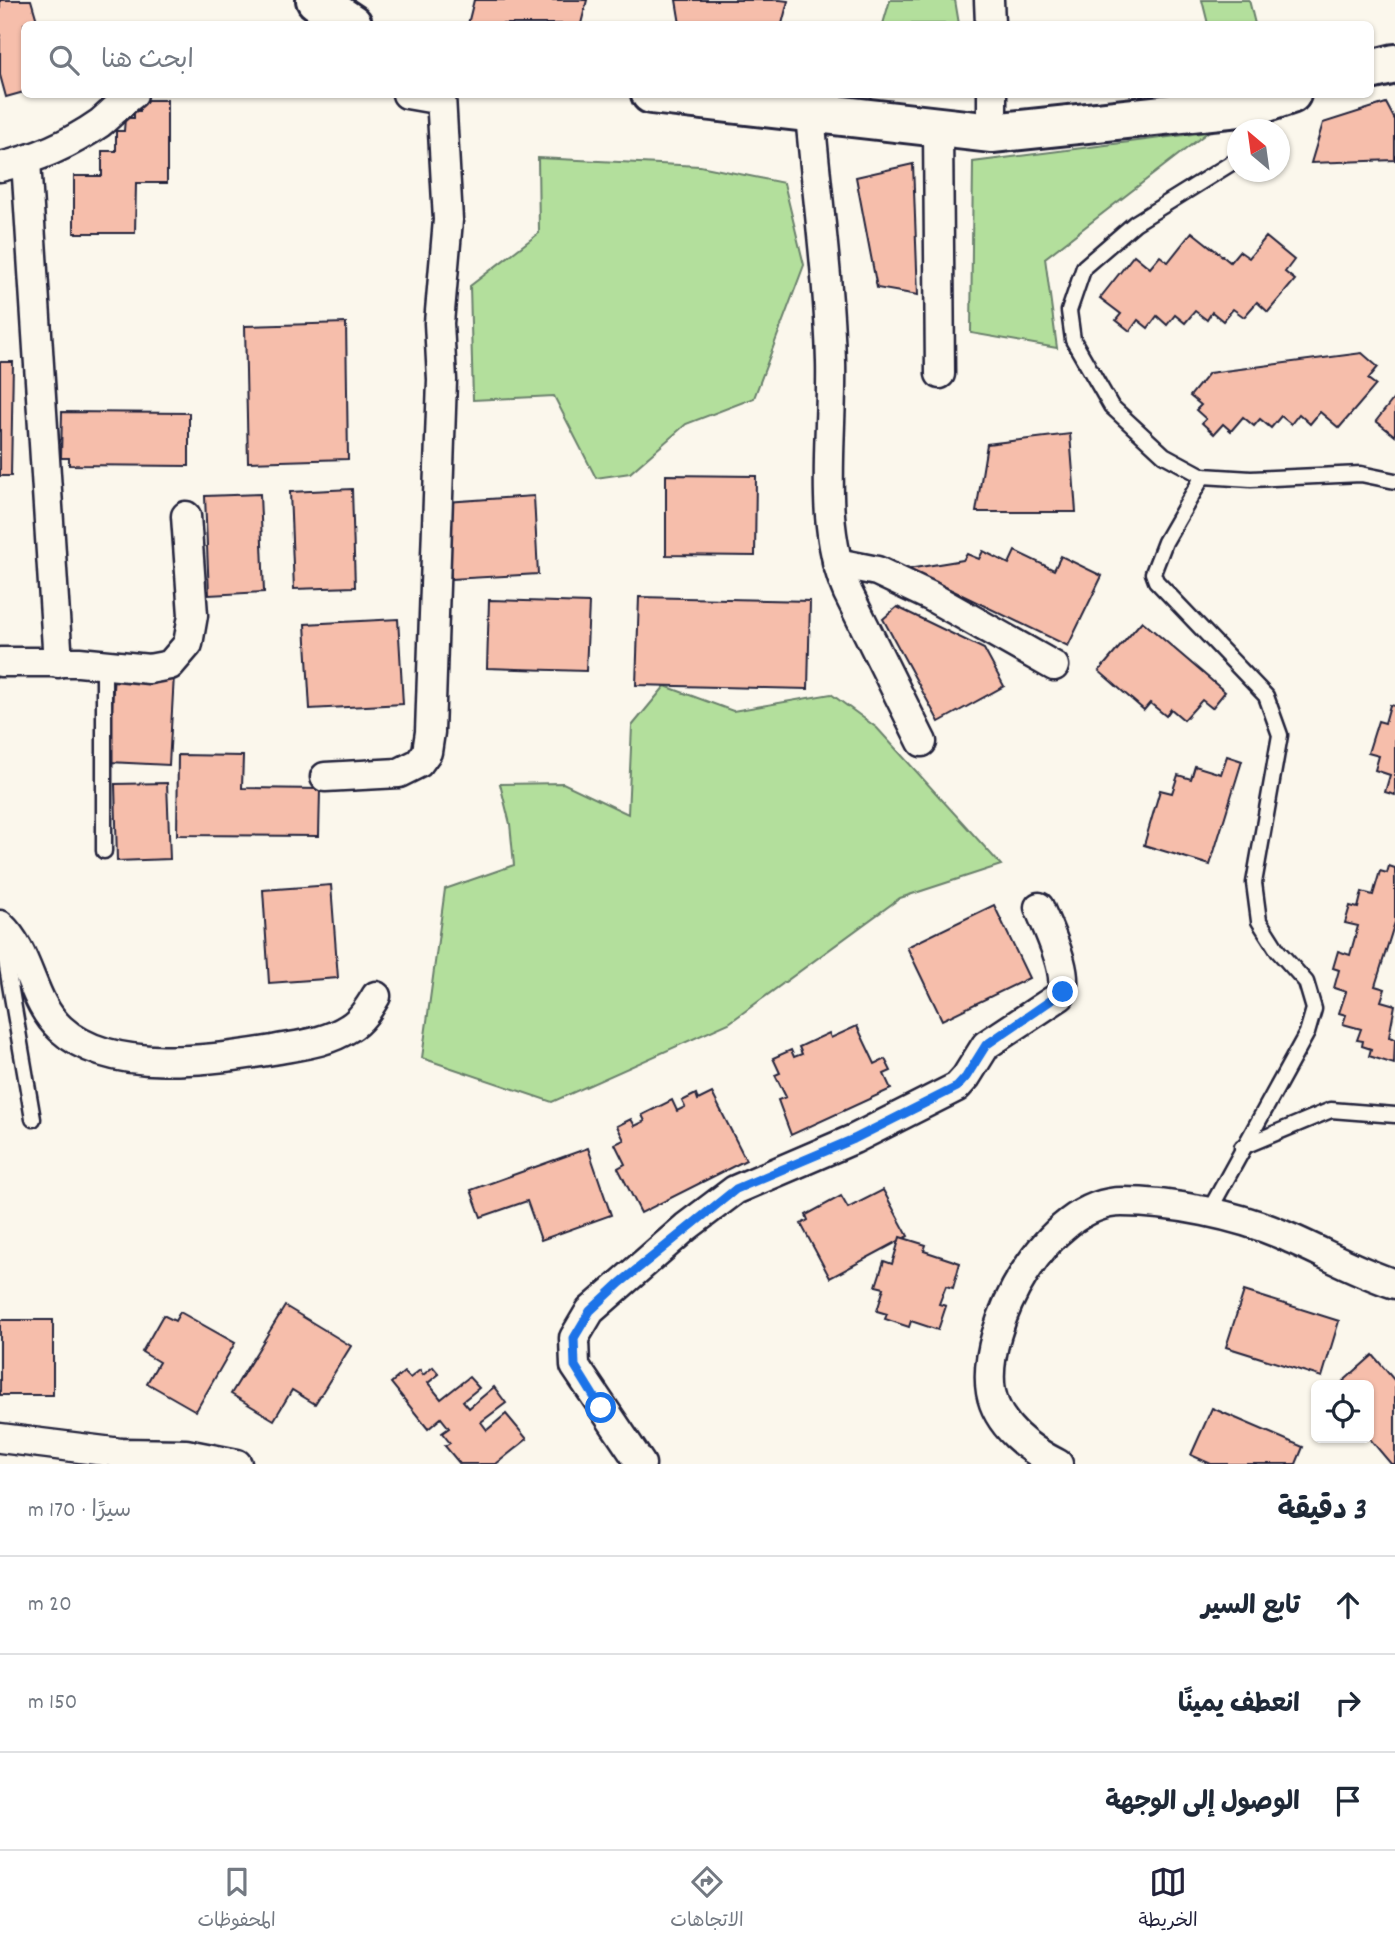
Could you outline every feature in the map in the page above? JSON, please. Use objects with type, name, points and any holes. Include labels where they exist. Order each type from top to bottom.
[{"type":"street","points":[[316,0],[348,21]]},
{"type":"street","points":[[989,0],[990,21]]},
{"type":"street","points":[[1374,69],[1395,64]]},
{"type":"street","points":[[58,663],[13,164],[100,123],[128,98]]},
{"type":"street","points":[[325,777],[400,773],[411,770],[427,752],[434,670],[442,380],[439,323],[448,220],[441,98]]},
{"type":"street","points":[[683,98],[992,133],[1269,106]]},
{"type":"street","points":[[992,98],[992,133]]},
{"type":"street","points":[[810,114],[831,362],[830,471],[837,563],[890,682],[922,742]]},
{"type":"street","points":[[938,128],[940,374]]},
{"type":"street","points":[[0,662],[104,664],[149,669],[170,664],[183,653],[193,615],[187,516]]},
{"type":"street","points":[[837,563],[877,571],[930,596],[1054,666]]},
{"type":"street","points":[[641,1464],[575,1366],[574,1338],[582,1321],[620,1283],[736,1189],[854,1139],[957,1087],[986,1045],[1060,996],[1064,989],[1060,961],[1039,907]]},
{"type":"street","points":[[0,925],[20,949],[38,994],[60,1028],[92,1046],[133,1057],[177,1062],[223,1059],[306,1045],[350,1028],[362,1018],[376,996]]},
{"type":"street","points":[[1058,1464],[1026,1445],[1001,1416],[991,1393],[992,1358],[1001,1321],[1031,1263],[1067,1223],[1091,1209],[1120,1202],[1241,1220],[1283,1235],[1354,1271],[1391,1286]]},
{"type":"street","points":[[0,1437],[121,1459],[186,1454],[237,1464]]},
{"type":"lane","points":[[1227,165],[1135,223],[1084,267],[1069,311],[1073,340],[1111,406],[1164,455],[1203,476],[1251,479],[1361,474],[1395,481]]},
{"type":"lane","points":[[1203,476],[1165,542],[1153,573],[1156,581],[1266,696],[1280,735],[1254,883],[1259,920],[1278,951],[1306,982],[1314,1009],[1307,1033],[1208,1213]]},
{"type":"lane","points":[[104,664],[104,850]]},
{"type":"lane","points":[[0,925],[33,1119]]},
{"type":"lane","points":[[1242,1147],[1331,1110],[1395,1115]]},
{"type":"green space","points":[[890,0],[955,0],[958,21],[884,21]]},
{"type":"green space","points":[[1202,0],[1249,0],[1254,21],[1207,21]]},
{"type":"green space","points":[[1208,132],[1045,258],[1057,348],[971,333],[973,162]]},
{"type":"green space","points":[[538,158],[700,166],[784,183],[804,265],[754,398],[686,424],[630,473],[596,478],[554,396],[473,400],[470,286],[539,233]]},
{"type":"green space","points":[[665,686],[733,711],[831,694],[877,728],[1001,865],[900,898],[729,1023],[552,1102],[422,1058],[445,889],[514,865],[510,824],[500,784],[563,783],[628,814],[632,726]]},
{"type":"building","points":[[0,0],[31,0],[37,21],[21,21],[21,93],[6,97],[0,75]]},
{"type":"building","points":[[474,0],[587,0],[582,21],[469,21]]},
{"type":"building","points":[[676,0],[788,1],[783,21],[680,21]]},
{"type":"building","points":[[140,100],[167,100],[167,183],[136,183],[135,233],[74,233],[74,176],[102,176],[102,151],[116,151],[116,131],[124,131],[125,118],[134,118],[134,111],[140,111]]},
{"type":"building","points":[[1386,103],[1395,120],[1395,160],[1311,163],[1323,123]]},
{"type":"building","points":[[913,164],[918,295],[877,288],[856,177]]},
{"type":"building","points":[[1192,232],[1230,262],[1239,251],[1249,258],[1266,237],[1294,260],[1285,272],[1295,280],[1268,312],[1257,302],[1244,317],[1233,309],[1223,321],[1212,312],[1207,320],[1195,311],[1185,323],[1175,315],[1167,325],[1157,316],[1148,328],[1138,320],[1130,331],[1116,320],[1121,314],[1100,298],[1134,255],[1150,268],[1160,256],[1168,262]]},
{"type":"building","points":[[346,323],[348,459],[248,462],[245,326]]},
{"type":"building","points":[[1362,353],[1378,367],[1368,379],[1376,385],[1339,428],[1320,412],[1310,424],[1299,414],[1291,424],[1281,416],[1271,428],[1260,419],[1254,426],[1243,417],[1231,431],[1223,424],[1214,434],[1202,423],[1206,419],[1196,410],[1201,405],[1190,396],[1209,373]]},
{"type":"building","points":[[0,362],[13,362],[11,476],[0,476]]},
{"type":"building","points":[[1395,397],[1395,436],[1376,421]]},
{"type":"building","points":[[62,412],[189,413],[189,466],[69,465],[69,458],[61,458]]},
{"type":"building","points":[[1070,434],[1076,512],[976,512],[987,444]]},
{"type":"building","points":[[666,475],[756,476],[755,556],[666,555]]},
{"type":"building","points":[[352,489],[355,587],[294,589],[290,492]]},
{"type":"building","points":[[260,494],[264,592],[209,595],[205,496]]},
{"type":"building","points":[[534,496],[538,574],[451,579],[446,502]]},
{"type":"building","points":[[983,551],[1009,564],[1015,551],[1054,570],[1061,556],[1102,576],[1068,646],[908,569],[963,560],[967,554],[979,559]]},
{"type":"building","points":[[639,597],[810,601],[808,689],[636,685]]},
{"type":"building","points":[[489,600],[589,603],[586,671],[487,668]]},
{"type":"building","points":[[897,607],[984,649],[1004,686],[939,722],[883,619]]},
{"type":"building","points":[[398,619],[403,704],[310,709],[305,624]]},
{"type":"building","points":[[1142,621],[1225,692],[1212,708],[1202,700],[1184,720],[1171,709],[1166,716],[1150,703],[1144,710],[1099,671]]},
{"type":"building","points":[[114,672],[174,675],[169,765],[109,762]]},
{"type":"building","points":[[1390,705],[1395,706],[1395,795],[1385,792],[1390,775],[1375,770],[1379,756],[1368,753],[1378,721],[1385,723]]},
{"type":"building","points":[[178,755],[243,756],[242,788],[320,789],[319,836],[177,835]]},
{"type":"building","points":[[1227,756],[1242,761],[1210,865],[1144,845],[1160,790],[1172,793],[1178,775],[1191,779],[1195,766],[1221,774]]},
{"type":"building","points":[[167,783],[170,859],[117,861],[115,784]]},
{"type":"building","points":[[1389,866],[1395,868],[1395,922],[1375,986],[1385,989],[1381,1001],[1395,1005],[1389,1037],[1395,1039],[1394,1064],[1369,1056],[1371,1049],[1362,1046],[1363,1041],[1357,1040],[1361,1029],[1343,1024],[1346,1015],[1339,1013],[1346,992],[1334,988],[1339,970],[1333,968],[1338,951],[1350,955],[1358,926],[1345,923],[1350,906],[1358,908],[1362,892],[1373,895],[1380,871],[1387,873]]},
{"type":"building","points":[[331,885],[338,978],[269,983],[263,890]]},
{"type":"building","points":[[994,905],[1029,978],[942,1020],[907,947]]},
{"type":"building","points":[[857,1026],[875,1064],[885,1059],[891,1071],[884,1074],[891,1089],[791,1135],[778,1100],[786,1097],[775,1075],[780,1073],[773,1058],[791,1050],[794,1057],[802,1054],[799,1047],[829,1033],[831,1038]]},
{"type":"building","points":[[712,1093],[746,1160],[641,1213],[618,1168],[625,1164],[615,1144],[624,1140],[617,1126],[631,1119],[635,1126],[645,1121],[642,1115],[672,1100],[677,1111],[685,1107],[682,1101],[696,1094],[698,1100]]},
{"type":"building","points":[[588,1148],[611,1215],[541,1240],[527,1201],[481,1217],[471,1190]]},
{"type":"building","points":[[883,1190],[908,1236],[830,1278],[801,1224],[808,1220],[806,1215],[841,1196],[848,1208]]},
{"type":"building","points":[[900,1237],[926,1245],[924,1251],[960,1263],[953,1288],[946,1286],[939,1304],[946,1306],[938,1330],[911,1321],[909,1327],[885,1319],[887,1314],[877,1311],[884,1288],[876,1286],[884,1261],[892,1264]]},
{"type":"building","points":[[1244,1291],[1339,1321],[1322,1377],[1226,1347]]},
{"type":"building","points":[[285,1306],[351,1346],[315,1404],[292,1390],[274,1420],[231,1394]]},
{"type":"building","points":[[180,1312],[235,1343],[196,1411],[147,1383],[159,1362],[142,1352],[163,1315],[175,1321]]},
{"type":"building","points":[[0,1320],[53,1320],[53,1395],[0,1395]]},
{"type":"building","points":[[1373,1355],[1395,1381],[1395,1464],[1391,1464],[1373,1443],[1374,1380],[1345,1380]]},
{"type":"building","points":[[433,1367],[439,1374],[428,1383],[441,1399],[469,1377],[479,1388],[463,1401],[469,1408],[494,1387],[506,1403],[481,1422],[487,1430],[506,1414],[527,1439],[496,1464],[460,1464],[445,1446],[450,1443],[442,1433],[449,1428],[441,1418],[428,1429],[391,1383],[404,1372],[410,1378],[420,1370],[423,1375]]},
{"type":"building","points":[[1212,1408],[1303,1447],[1296,1464],[1211,1464],[1191,1455]]},
{"type":"route","points":[[601,1408],[575,1366],[574,1338],[590,1311],[620,1283],[736,1189],[854,1139],[957,1087],[994,1037],[1063,992]]}]
